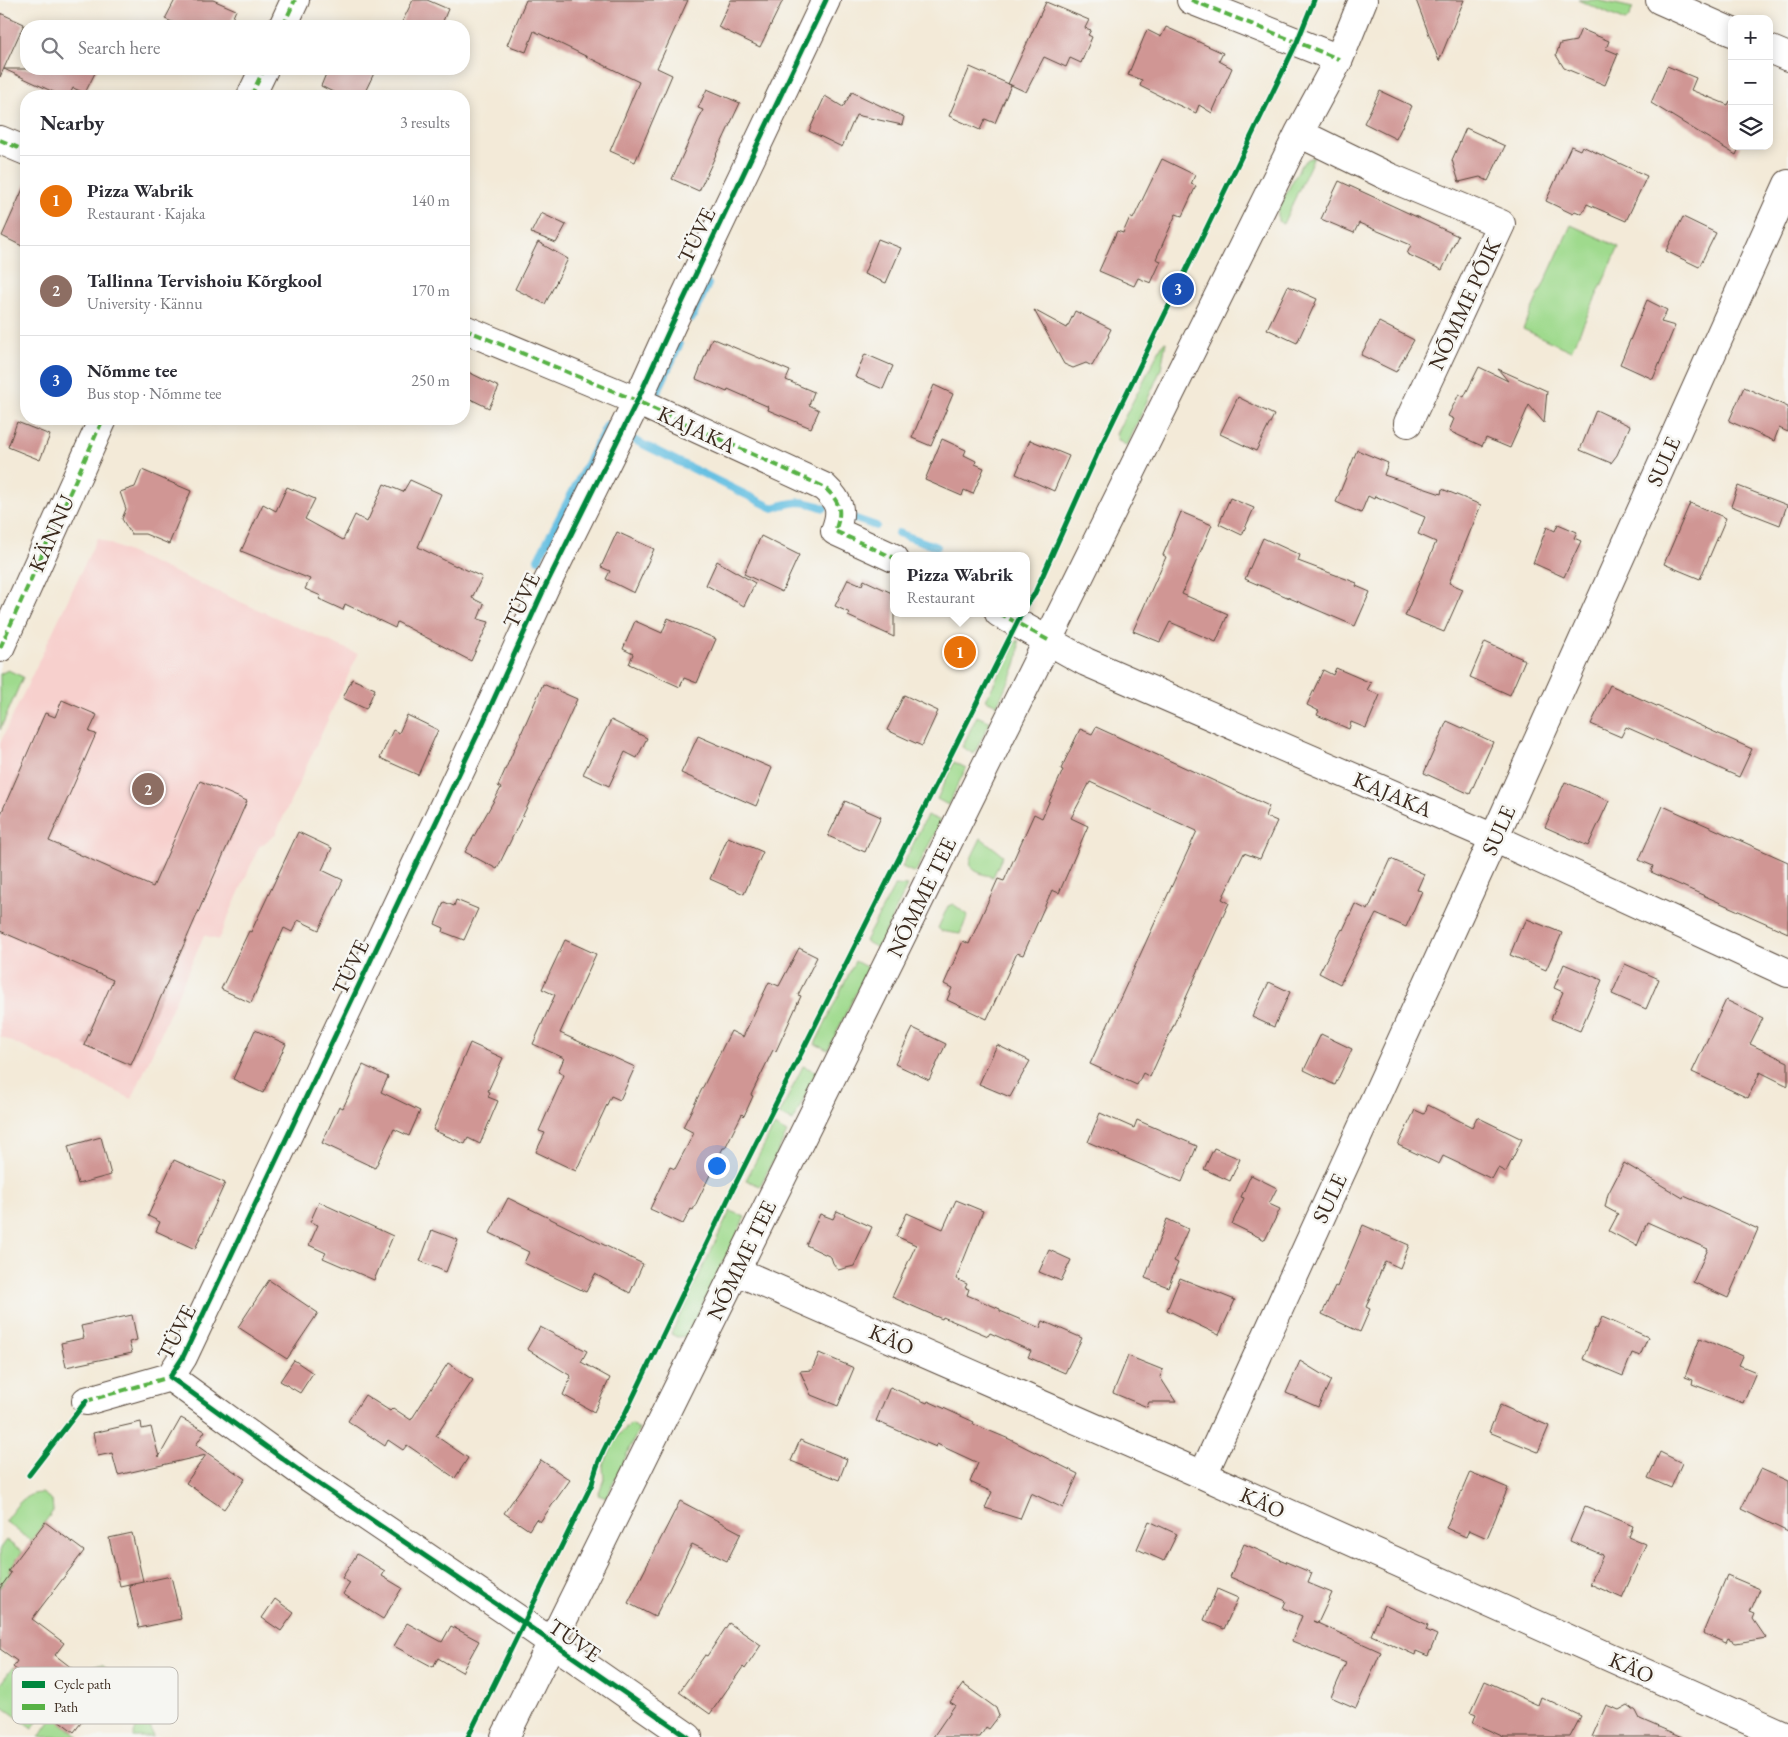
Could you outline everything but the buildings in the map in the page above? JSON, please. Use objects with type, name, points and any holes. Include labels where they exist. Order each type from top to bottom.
[{"type":"street","points":[[286,20],[295,0]]},
{"type":"street","name":"TÜVE","points":[[688,1737],[301,1472],[170,1378],[183,1357],[478,734],[544,587],[637,401],[826,0]]},
{"type":"street","points":[[1190,0],[1339,59]]},
{"type":"street","name":"NÕMME TEE","points":[[505,1737],[1299,133],[1339,59],[1363,0]]},
{"type":"street","points":[[1660,0],[1728,30]]},
{"type":"street","points":[[1773,50],[1788,57]]},
{"type":"street","points":[[254,90],[261,75]]},
{"type":"street","name":"NÕMME PÕIK","points":[[1299,133],[1389,178],[1502,224],[1408,422]]},
{"type":"street","points":[[0,140],[20,148]]},
{"type":"street","name":"SULE","points":[[1203,1474],[1494,838],[1788,184]]},
{"type":"street","name":"KAJAKA","points":[[470,331],[637,401],[824,487],[834,497],[840,508],[840,519],[835,531],[890,556]]},
{"type":"street","name":"KÄNNU","points":[[0,648],[100,425]]},
{"type":"street","name":"KAJAKA","points":[[1006,617],[1086,662],[1494,838],[1788,973]]},
{"type":"street","name":"KÄO","points":[[736,1271],[1203,1474],[1788,1737]]},
{"type":"street","points":[[86,1401],[170,1378]]},
{"type":"shaded area","points":[[97,538],[358,654],[275,835],[259,847],[218,940],[204,935],[132,1099],[0,1036],[0,743]]},
{"type":"green space","points":[[1578,0],[1597,0],[1633,8],[1628,19],[1625,21]]},
{"type":"green space","points":[[1314,157],[1283,224],[1278,221],[1278,209],[1301,165]]},
{"type":"green space","points":[[1571,225],[1619,247],[1571,351],[1523,329]]},
{"type":"green space","points":[[1166,342],[1161,369],[1127,446],[1119,441],[1116,434],[1163,343]]},
{"type":"green space","points":[[1018,640],[1019,648],[1016,665],[997,705],[986,700],[1013,645]]},
{"type":"green space","points":[[8,670],[23,677],[0,730],[0,674]]},
{"type":"green space","points":[[977,716],[990,722],[974,754],[962,747]]},
{"type":"green space","points":[[954,762],[966,768],[948,805],[937,799]]},
{"type":"green space","points":[[927,815],[941,821],[915,873],[902,867]]},
{"type":"green space","points":[[981,838],[1003,855],[993,877],[976,871],[970,864]]},
{"type":"green space","points":[[895,885],[907,886],[878,948],[865,941]]},
{"type":"green space","points":[[953,904],[968,915],[960,934],[941,931],[938,928],[948,906]]},
{"type":"green space","points":[[855,961],[868,968],[828,1050],[815,1044]]},
{"type":"green space","points":[[803,1066],[817,1072],[793,1121],[779,1115]]},
{"type":"green space","points":[[774,1126],[787,1133],[760,1186],[746,1180]]},
{"type":"green space","points":[[730,1211],[745,1217],[687,1336],[677,1337],[671,1334]]},
{"type":"green space","points":[[631,1424],[639,1429],[606,1498],[598,1495],[604,1479],[603,1466],[617,1436]]},
{"type":"green space","points":[[42,1493],[52,1500],[53,1511],[31,1541],[5,1521],[25,1498]]},
{"type":"green space","points":[[6,1540],[22,1552],[8,1571],[11,1573],[0,1588],[0,1548]]},
{"type":"green space","points":[[12,1668],[12,1714],[0,1705],[0,1684]]},
{"type":"green space","points":[[26,1724],[35,1724],[32,1728]]},
{"type":"green space","points":[[48,1724],[64,1724],[79,1737],[39,1737]]},
{"type":"green space","points":[[150,1724],[153,1737],[133,1737],[137,1725]]},
{"type":"waterway","points":[[692,318],[708,284]]},
{"type":"waterway","points":[[656,395],[679,345]]},
{"type":"waterway","points":[[538,559],[607,425]]},
{"type":"waterway","points":[[634,440],[773,508],[798,502],[824,508]]},
{"type":"waterway","points":[[853,518],[876,526]]},
{"type":"waterway","points":[[898,533],[937,547]]},
{"type":"marked path","points":[[286,20],[295,0]]},
{"type":"marked path","points":[[1191,0],[1339,59]]},
{"type":"marked path","points":[[254,90],[261,75]]},
{"type":"marked path","points":[[0,140],[20,148]]},
{"type":"marked path","points":[[470,331],[637,401],[824,487],[837,502],[839,517],[835,531],[890,556]]},
{"type":"marked path","points":[[0,648],[100,425]]},
{"type":"marked path","points":[[1006,617],[1048,640]]},
{"type":"marked path","points":[[86,1401],[170,1377]]},
{"type":"cycle path","points":[[688,1737],[301,1472],[170,1377],[183,1357],[482,725],[545,587],[637,401],[826,0]]},
{"type":"cycle path","points":[[1030,600],[1098,452],[1297,42],[1314,0]]},
{"type":"cycle path","points":[[468,1737],[592,1484],[605,1448],[624,1416],[733,1189],[1020,617]]},
{"type":"cycle path","points":[[29,1475],[86,1401]]},
{"type":"place","name":"Nõmme tee","points":[[1178,289]]},
{"type":"place","name":"Pizza Wabrik","points":[[960,652]]},
{"type":"place","name":"Tallinna Tervishoiu Kõrgkool","points":[[148,789]]}]
